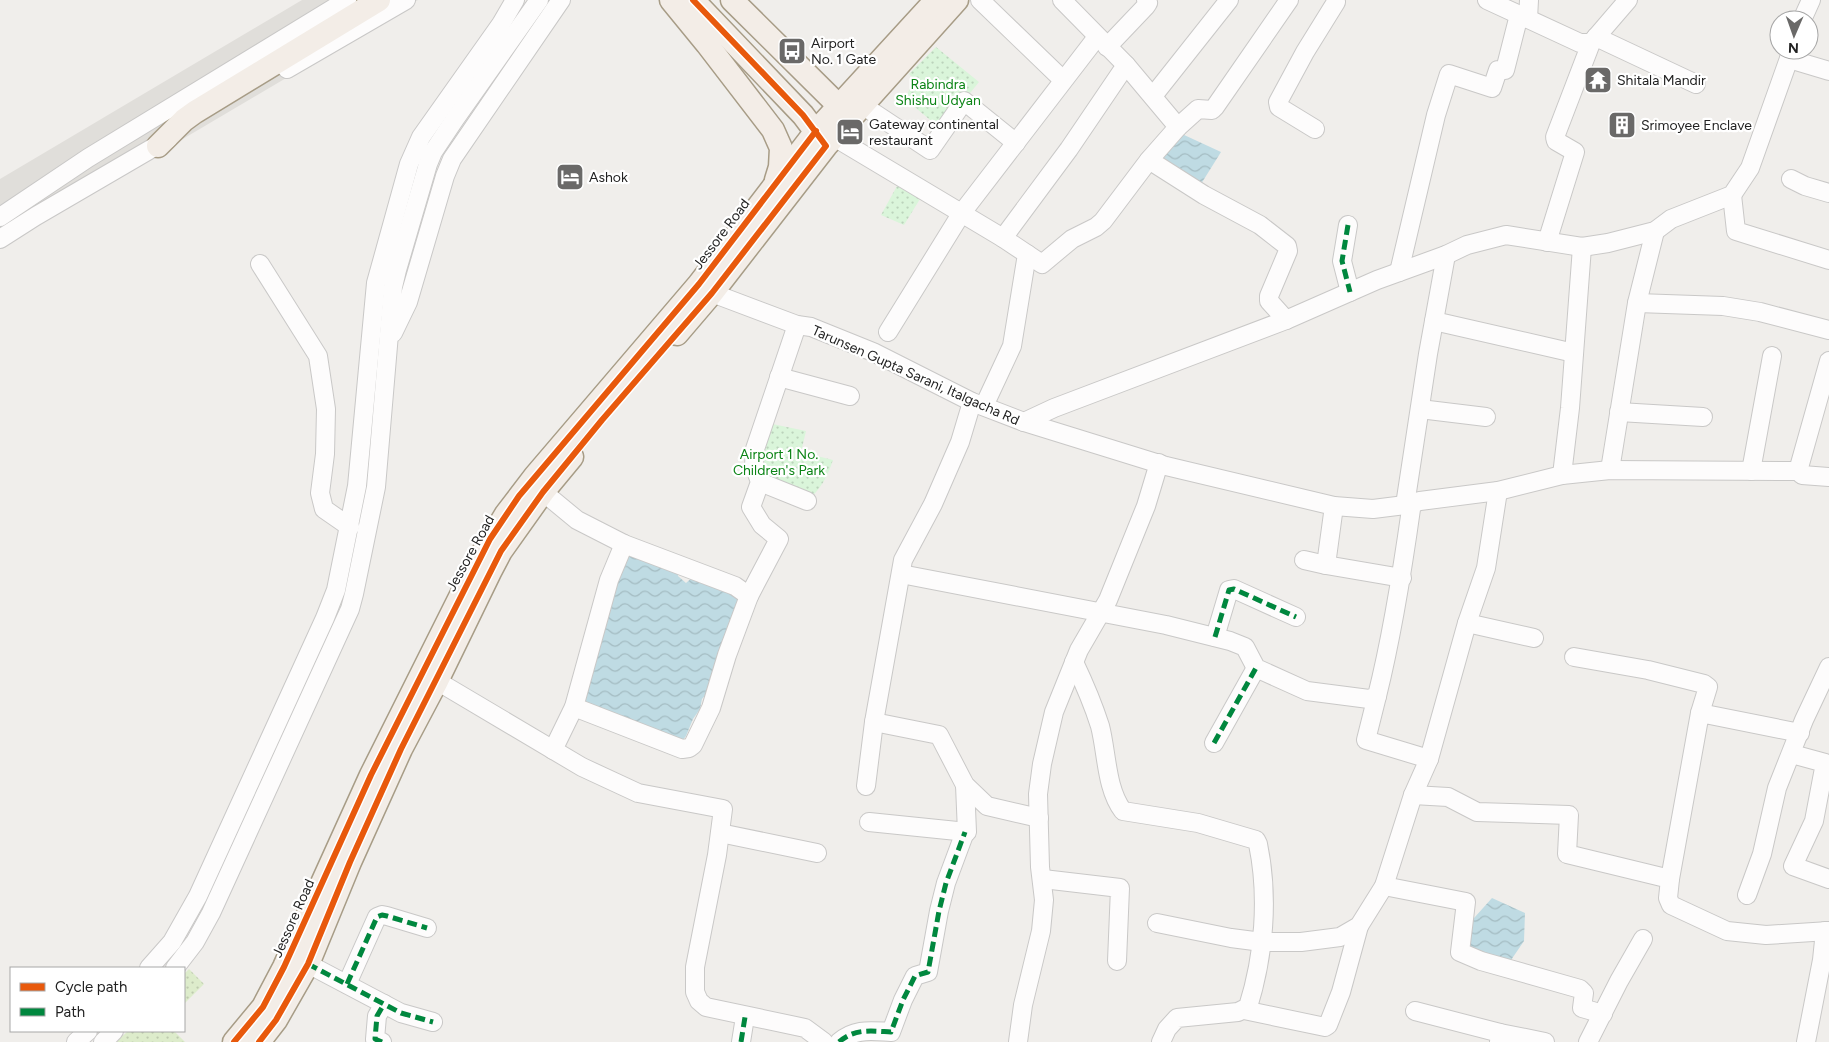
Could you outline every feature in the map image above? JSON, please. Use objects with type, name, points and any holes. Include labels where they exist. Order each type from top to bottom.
[{"type":"main road","points":[[158,146],[184,120],[380,0]]},
{"type":"main road","points":[[670,0],[707,44],[780,141],[782,155],[776,184]]},
{"type":"main road","points":[[693,0],[825,138],[850,109],[957,0]]},
{"type":"main road","points":[[732,0],[850,109]]},
{"type":"main road","points":[[850,109],[898,42],[936,0]]},
{"type":"main road","name":"Jessore Road","points":[[234,1042],[263,1007],[281,975],[371,775],[490,539],[524,490],[699,284],[776,184],[825,138]]},
{"type":"main road","name":"Jessore Road","points":[[259,1042],[276,1020],[308,964],[350,862],[397,758],[501,551],[543,492],[602,420],[712,293],[825,138]]},
{"type":"street","points":[[0,216],[88,158],[347,0]]},
{"type":"street","points":[[0,239],[204,117],[406,0]]},
{"type":"street","points":[[150,967],[172,942],[190,912],[256,773],[331,604],[350,527],[357,486],[376,283],[408,164],[420,137],[501,24],[515,0]]},
{"type":"street","points":[[176,967],[195,942],[211,913],[350,609],[376,487],[393,287],[431,158],[455,119],[539,0]]},
{"type":"street","points":[[387,344],[408,302],[444,176],[452,159],[552,16],[561,0]]},
{"type":"street","points":[[980,0],[1064,80]]},
{"type":"street","points":[[1062,0],[1126,65],[1178,127]]},
{"type":"street","points":[[888,332],[961,214],[1064,80],[1102,42],[1146,6],[1146,0]]},
{"type":"street","points":[[1153,96],[1229,0]]},
{"type":"street","points":[[825,138],[1003,238],[1042,264],[1072,239],[1096,227],[1103,221],[1149,160],[1195,111],[1198,109],[1208,110],[1215,107],[1289,0]]},
{"type":"street","points":[[1487,0],[1580,44],[1594,40],[1696,84]]},
{"type":"street","points":[[1399,272],[1436,115],[1449,74],[1492,88],[1498,70],[1505,70],[1529,0]]},
{"type":"street","points":[[1547,242],[1575,152],[1556,141],[1555,137],[1594,40],[1628,0]]},
{"type":"street","points":[[1315,129],[1279,107],[1278,102],[1336,1]]},
{"type":"street","points":[[1024,422],[1054,408],[1286,320],[1399,272],[1446,256],[1467,245],[1506,234],[1582,247],[1608,243],[1655,231],[1671,219],[1732,195],[1750,168],[1789,60]]},
{"type":"street","points":[[1804,60],[1829,71]]},
{"type":"street","points":[[1003,238],[1069,149],[1126,65]]},
{"type":"street","points":[[850,109],[930,150],[964,101],[1016,143]]},
{"type":"street","points":[[1149,160],[1204,195],[1260,225],[1287,246],[1288,251],[1269,296],[1269,301],[1286,320]]},
{"type":"street","points":[[1791,179],[1805,186],[1829,193]]},
{"type":"street","points":[[1732,195],[1736,231],[1829,260]]},
{"type":"street","points":[[1348,225],[1342,261],[1350,292]]},
{"type":"street","points":[[1610,470],[1637,303],[1655,231]]},
{"type":"street","points":[[1562,475],[1567,442],[1582,247]]},
{"type":"street","points":[[866,786],[874,722],[903,560],[933,504],[978,404],[1012,346],[1027,254]]},
{"type":"street","points":[[1429,759],[1366,740],[1390,642],[1402,578],[1420,409],[1446,256]]},
{"type":"street","points":[[260,264],[318,356],[326,409],[325,454],[320,493],[324,509],[350,527]]},
{"type":"street","name":"Tarunsen Gupta Sarani, Italgacha Rd","points":[[712,293],[797,324],[811,327],[873,352],[978,404],[1024,422],[1159,463],[1334,506],[1373,509],[1498,491],[1562,475],[1610,470],[1798,471],[1802,475],[1829,477]]},
{"type":"street","points":[[1637,303],[1723,306],[1760,312],[1829,330]]},
{"type":"street","points":[[1434,321],[1574,353]]},
{"type":"street","points":[[574,707],[682,749],[693,746],[711,708],[727,655],[749,596],[779,540],[762,525],[751,507],[760,482],[754,465],[755,449],[797,324]]},
{"type":"street","points":[[1751,471],[1772,356]]},
{"type":"street","points":[[1798,471],[1829,361]]},
{"type":"street","points":[[779,377],[850,396]]},
{"type":"street","points":[[1420,409],[1486,417]]},
{"type":"street","points":[[1619,412],[1703,417]]},
{"type":"street","points":[[1018,1042],[1024,1005],[1042,931],[1044,900],[1043,879],[1040,867],[1038,794],[1042,764],[1054,712],[1079,650],[1108,600],[1146,506],[1159,463]]},
{"type":"street","points":[[760,482],[807,501]]},
{"type":"street","points":[[1244,1010],[1325,1027],[1328,1025],[1341,992],[1359,926],[1384,886],[1413,795],[1429,759],[1467,623],[1486,568],[1498,491]]},
{"type":"street","points":[[543,492],[577,520],[624,544],[735,586],[749,596]]},
{"type":"street","points":[[1326,565],[1334,506]]},
{"type":"street","points":[[553,750],[574,707],[609,580],[624,544]]},
{"type":"street","points":[[1304,560],[1402,578]]},
{"type":"street","points":[[901,574],[1215,637],[1245,647],[1256,668],[1307,690],[1370,699],[1378,696]]},
{"type":"street","points":[[1215,637],[1229,590],[1234,589],[1296,618]]},
{"type":"street","points":[[1467,623],[1534,638]]},
{"type":"street","points":[[1574,657],[1657,672],[1704,684],[1708,687],[1700,713],[1668,898],[1671,905],[1727,932],[1766,935],[1827,931],[1806,1042]]},
{"type":"street","points":[[1074,662],[1092,702],[1100,728],[1114,798],[1123,811],[1190,821],[1256,840],[1259,849],[1264,895],[1262,942],[1248,1007],[1238,1012],[1177,1018],[1167,1029],[1161,1042]]},
{"type":"street","points":[[1747,895],[1762,854],[1777,788],[1829,667]]},
{"type":"street","points":[[1214,743],[1256,668]]},
{"type":"street","points":[[437,681],[582,767],[638,793],[723,809],[695,967],[695,992],[699,1001],[706,1007],[745,1017],[805,1028],[824,1042]]},
{"type":"street","points":[[1700,713],[1800,733]]},
{"type":"street","points":[[874,722],[939,736],[965,785],[987,806],[1039,818]]},
{"type":"street","points":[[1792,754],[1825,763],[1814,821],[1792,866],[1829,878]]},
{"type":"street","points":[[839,1042],[848,1034],[858,1031],[891,1032],[903,1000],[915,976],[928,972],[939,910],[946,883],[965,832],[967,832],[965,785]]},
{"type":"street","points":[[1413,795],[1448,797],[1477,812],[1570,815],[1567,854],[1670,879]]},
{"type":"street","points":[[868,822],[965,832]]},
{"type":"street","points":[[720,832],[817,853]]},
{"type":"street","points":[[1043,879],[1120,888],[1117,961]]},
{"type":"street","points":[[1384,886],[1466,902],[1460,952],[1481,961],[1580,989],[1584,993],[1582,1008],[1603,1014]]},
{"type":"street","points":[[347,984],[377,917],[387,916],[427,928]]},
{"type":"street","points":[[1157,923],[1231,938],[1262,942],[1301,942],[1340,937],[1359,926]]},
{"type":"street","points":[[1588,1042],[1643,939]]},
{"type":"street","points":[[308,964],[401,1013],[433,1022]]},
{"type":"street","points":[[382,1042],[375,1039],[377,1016],[384,1004]]},
{"type":"street","points":[[1415,1011],[1499,1038],[1545,1042]]},
{"type":"street","points":[[741,1042],[745,1017]]},
{"type":"street","points":[[76,1042],[87,1032]]},
{"type":"street","points":[[102,1042],[113,1032]]},
{"type":"shaded area","points":[[302,0],[418,0],[0,247],[0,179]]},
{"type":"green space","name":"Rabindra Shishu Udyan","points":[[936,47],[979,82],[941,129],[905,99],[914,79],[909,74]]},
{"type":"green space","points":[[897,186],[920,199],[904,225],[881,215]]},
{"type":"green space","name":"Airport 1 No. Children's Park","points":[[763,422],[806,431],[801,452],[833,460],[823,482],[807,501],[760,482]]},
{"type":"green space","points":[[189,969],[204,984],[185,1003],[185,973]]},
{"type":"green space","points":[[127,1032],[175,1032],[185,1042],[116,1042]]},
{"type":"water","points":[[1182,134],[1221,152],[1201,184],[1156,162]]},
{"type":"water","points":[[627,552],[677,568],[678,576],[686,583],[695,575],[737,594],[741,611],[712,687],[702,699],[700,709],[682,741],[676,741],[575,698]]},
{"type":"water","points":[[1492,898],[1525,913],[1524,941],[1509,963],[1469,952],[1466,927]]},
{"type":"marked path","points":[[1348,225],[1342,261],[1350,292]]},
{"type":"marked path","points":[[1215,637],[1229,590],[1234,589],[1296,617]]},
{"type":"marked path","points":[[1214,743],[1256,668]]},
{"type":"marked path","points":[[839,1042],[857,1032],[891,1032],[903,1000],[915,976],[928,972],[946,883],[965,832]]},
{"type":"marked path","points":[[347,984],[377,917],[387,916],[427,928]]},
{"type":"marked path","points":[[308,964],[401,1013],[433,1022]]},
{"type":"marked path","points":[[382,1042],[375,1039],[377,1016],[384,1004]]},
{"type":"marked path","points":[[741,1042],[745,1017]]},
{"type":"cycle path","points":[[259,1042],[276,1020],[308,964],[350,862],[401,749],[501,551],[543,492],[602,420],[712,293],[826,146],[803,115],[693,0]]},
{"type":"cycle path","points":[[234,1042],[263,1007],[284,967],[371,775],[490,539],[519,496],[699,284],[816,131]]},
{"type":"place","name":"Airport No. 1 Gate","points":[[792,51]]},
{"type":"place","name":"Shitala Mandir","points":[[1598,80]]},
{"type":"place","name":"Srimoyee Enclave","points":[[1622,125]]},
{"type":"place","name":"Gateway continental restaurant","points":[[850,132]]},
{"type":"place","name":"Ashok","points":[[570,177]]}]
